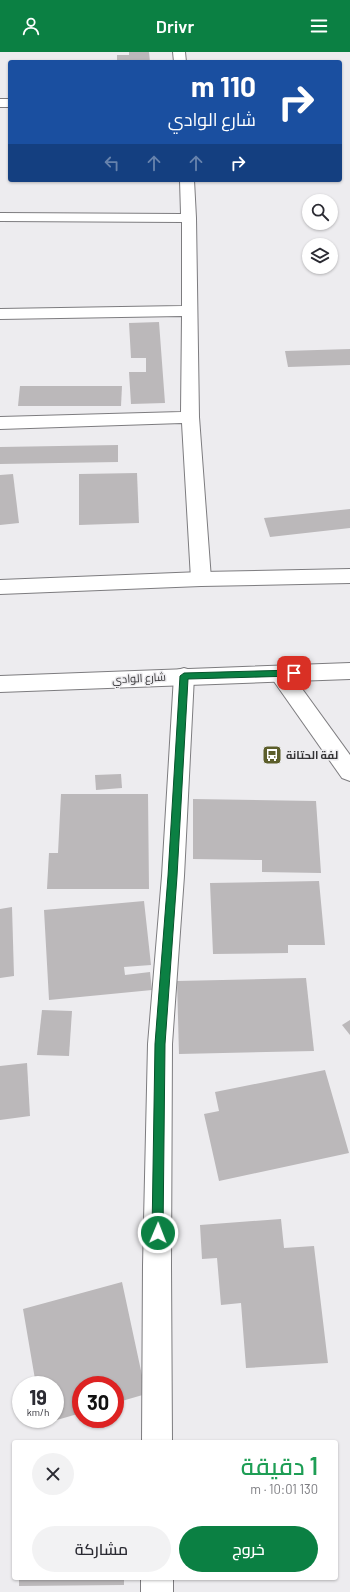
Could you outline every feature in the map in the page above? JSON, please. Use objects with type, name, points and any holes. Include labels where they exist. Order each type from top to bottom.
[{"type":"street","points":[[187,182],[189,218],[188,311],[190,417],[201,579]]},
{"type":"street","points":[[0,217],[189,218]]},
{"type":"street","points":[[0,314],[188,311]]},
{"type":"street","points":[[0,423],[190,417]]},
{"type":"street","points":[[0,587],[201,579],[350,576]]},
{"type":"street","name":"شارع الوادي","points":[[0,684],[350,671]]},
{"type":"street","points":[[280,674],[350,772]]},
{"type":"street","points":[[157,1440],[157,1265],[160,1044],[173,876],[184,676]]},
{"type":"street","points":[[157,1580],[157,1592]]},
{"type":"building","points":[[129,52],[149,52],[150,60],[117,60],[117,55],[129,55]]},
{"type":"building","points":[[159,322],[165,403],[131,404],[129,372],[146,372],[146,358],[131,358],[129,323]]},
{"type":"building","points":[[350,349],[350,365],[288,367],[285,351]]},
{"type":"building","points":[[20,386],[122,386],[121,406],[18,406]]},
{"type":"building","points":[[118,445],[118,462],[0,464],[0,447]]},
{"type":"building","points":[[137,473],[139,523],[79,525],[79,474]]},
{"type":"building","points":[[13,474],[19,523],[0,525],[0,475]]},
{"type":"building","points":[[350,509],[350,528],[270,537],[264,518]]},
{"type":"building","points":[[121,774],[122,788],[96,790],[95,775]]},
{"type":"building","points":[[61,794],[148,794],[149,889],[47,889],[49,853],[58,853]]},
{"type":"building","points":[[193,799],[316,801],[321,873],[262,872],[262,860],[193,859]]},
{"type":"building","points":[[319,881],[325,945],[288,945],[288,953],[213,954],[210,883]]},
{"type":"building","points":[[144,901],[151,965],[124,967],[125,975],[150,972],[152,990],[49,1000],[44,910]]},
{"type":"building","points":[[12,907],[14,976],[0,978],[0,909]]},
{"type":"building","points":[[306,978],[314,1051],[179,1054],[177,981]]},
{"type":"building","points":[[42,1010],[72,1011],[69,1056],[37,1055]]},
{"type":"building","points":[[350,1020],[350,1035],[342,1025]]},
{"type":"building","points":[[27,1063],[30,1116],[0,1120],[0,1066]]},
{"type":"building","points":[[325,1070],[349,1153],[219,1181],[204,1114],[219,1111],[215,1092]]},
{"type":"building","points":[[281,1219],[284,1248],[314,1246],[328,1363],[246,1368],[241,1303],[221,1305],[217,1258],[202,1259],[200,1225]]},
{"type":"building","points":[[122,1282],[146,1394],[124,1400],[124,1376],[72,1376],[72,1416],[64,1418],[64,1376],[34,1376],[23,1309]]},
{"type":"building","points":[[19,1580],[124,1580],[124,1585],[19,1586]]},
{"type":"place","name":"لفة الحتانة","points":[[272,755]]},
{"type":"route","points":[[158,1233],[160,1044],[173,876],[184,676],[294,673]]}]
